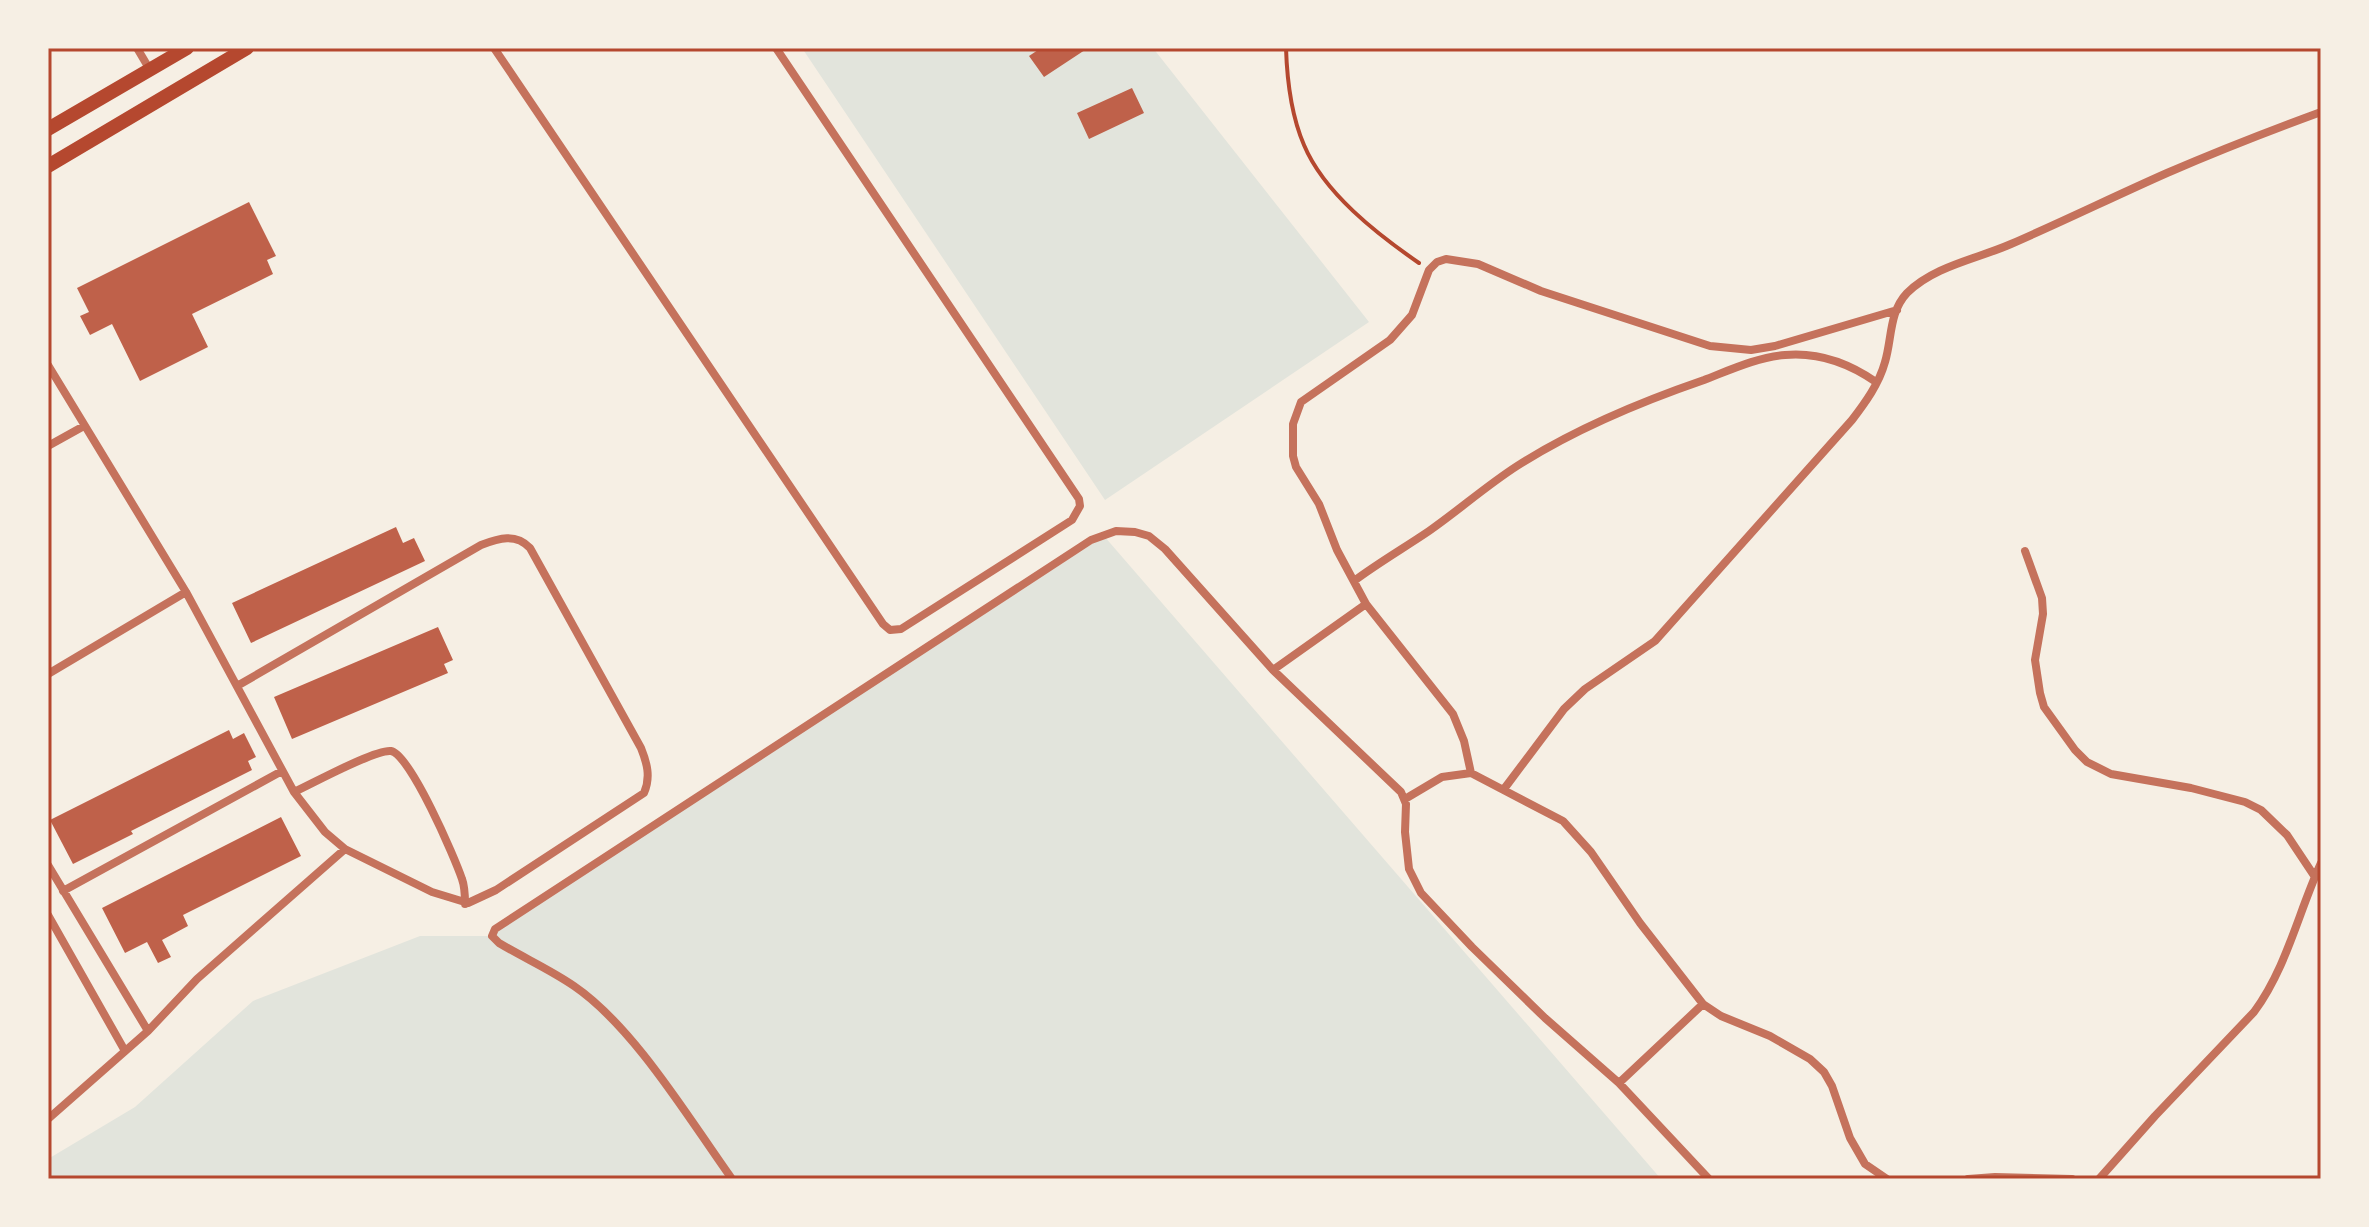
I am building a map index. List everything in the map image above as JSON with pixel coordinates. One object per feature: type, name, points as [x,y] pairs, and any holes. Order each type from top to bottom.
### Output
[{"type":"main road","points":[[48,129],[187,48]]},
{"type":"main road","points":[[48,166],[247,48]]},
{"type":"street","points":[[137,48],[150,70]]},
{"type":"street","points":[[494,48],[883,624],[890,630],[901,629],[1072,520],[1080,506],[1079,499],[776,48]]},
{"type":"street","points":[[1504,789],[1564,709],[1585,689],[1655,641],[1852,420],[1885,363],[1897,310],[1905,296],[1925,279],[2007,246],[2182,167],[2321,112]]},
{"type":"street","points":[[1471,773],[1464,741],[1453,714],[1366,604],[1337,550],[1319,504],[1296,467],[1292,440],[1295,415],[1301,402],[1376,351],[1399,330],[1416,307],[1429,270],[1446,259],[1478,264],[1521,284],[1710,346],[1737,349],[1775,346],[1897,310]]},
{"type":"street","points":[[1354,581],[1529,459],[1626,409],[1677,389],[1746,364],[1782,355],[1811,356],[1847,364],[1876,382]]},
{"type":"street","points":[[48,365],[186,592],[294,792],[325,832],[345,849],[432,892],[465,904],[508,882],[644,793],[646,788],[648,773],[641,748],[524,542],[501,538],[481,545],[237,686]]},
{"type":"street","points":[[48,446],[84,426]]},
{"type":"street","points":[[732,1179],[655,1071],[603,1010],[573,985],[499,943],[492,936],[495,929],[1091,540],[1116,531],[1149,536],[1165,549],[1273,670],[1405,799],[1406,852],[1409,869],[1421,893],[1545,1018],[1619,1083],[1709,1179]]},
{"type":"street","points":[[2025,551],[2042,598],[2043,614],[2035,660],[2040,693],[2044,707],[2075,750],[2087,762],[2111,774],[2191,788],[2245,802],[2261,810],[2287,835],[2315,877]]},
{"type":"street","points":[[48,674],[186,592]]},
{"type":"street","points":[[1273,670],[1366,604]]},
{"type":"street","points":[[294,792],[367,757],[387,751],[397,754],[415,777],[449,845],[462,880],[465,904]]},
{"type":"street","points":[[63,891],[282,771]]},
{"type":"street","points":[[1405,799],[1442,777],[1471,773],[1551,813],[1572,830],[1591,852],[1640,923],[1703,1004],[1721,1016],[1770,1036],[1810,1059],[1824,1072],[1850,1138],[1865,1164],[1887,1179]]},
{"type":"street","points":[[48,1119],[148,1031],[197,979],[345,849]]},
{"type":"street","points":[[2099,1179],[2254,1012],[2267,994],[2292,942],[2321,863]]},
{"type":"street","points":[[48,865],[148,1031]]},
{"type":"street","points":[[48,915],[125,1051]]},
{"type":"street","points":[[1619,1083],[1703,1004]]},
{"type":"street","points":[[1968,1179],[2072,1179]]},
{"type":"path","points":[[1286,48],[1288,82],[1295,116],[1304,147],[1314,163],[1349,205],[1390,242],[1429,270]]},
{"type":"shaded area","points":[[802,48],[1153,48],[1369,322],[1105,500]]},
{"type":"shaded area","points":[[1104,536],[1661,1179],[48,1179],[48,1159],[135,1107],[253,1001],[420,936],[489,936]]},
{"type":"building","points":[[1041,48],[1088,48],[1044,77],[1029,56]]},
{"type":"building","points":[[1132,88],[1144,113],[1089,139],[1077,113]]},
{"type":"building","points":[[249,202],[276,256],[267,260],[273,274],[192,314],[208,347],[140,381],[112,324],[90,335],[80,316],[89,312],[77,288]]},
{"type":"building","points":[[396,527],[403,543],[414,538],[425,561],[251,643],[232,603]]},
{"type":"building","points":[[438,627],[453,660],[444,664],[448,673],[292,739],[274,697]]},
{"type":"building","points":[[229,730],[233,739],[244,733],[256,757],[248,761],[252,770],[73,864],[50,820]]},
{"type":"building","points":[[281,817],[301,856],[183,915],[188,926],[162,940],[171,957],[158,963],[147,942],[125,953],[102,908]]}]
